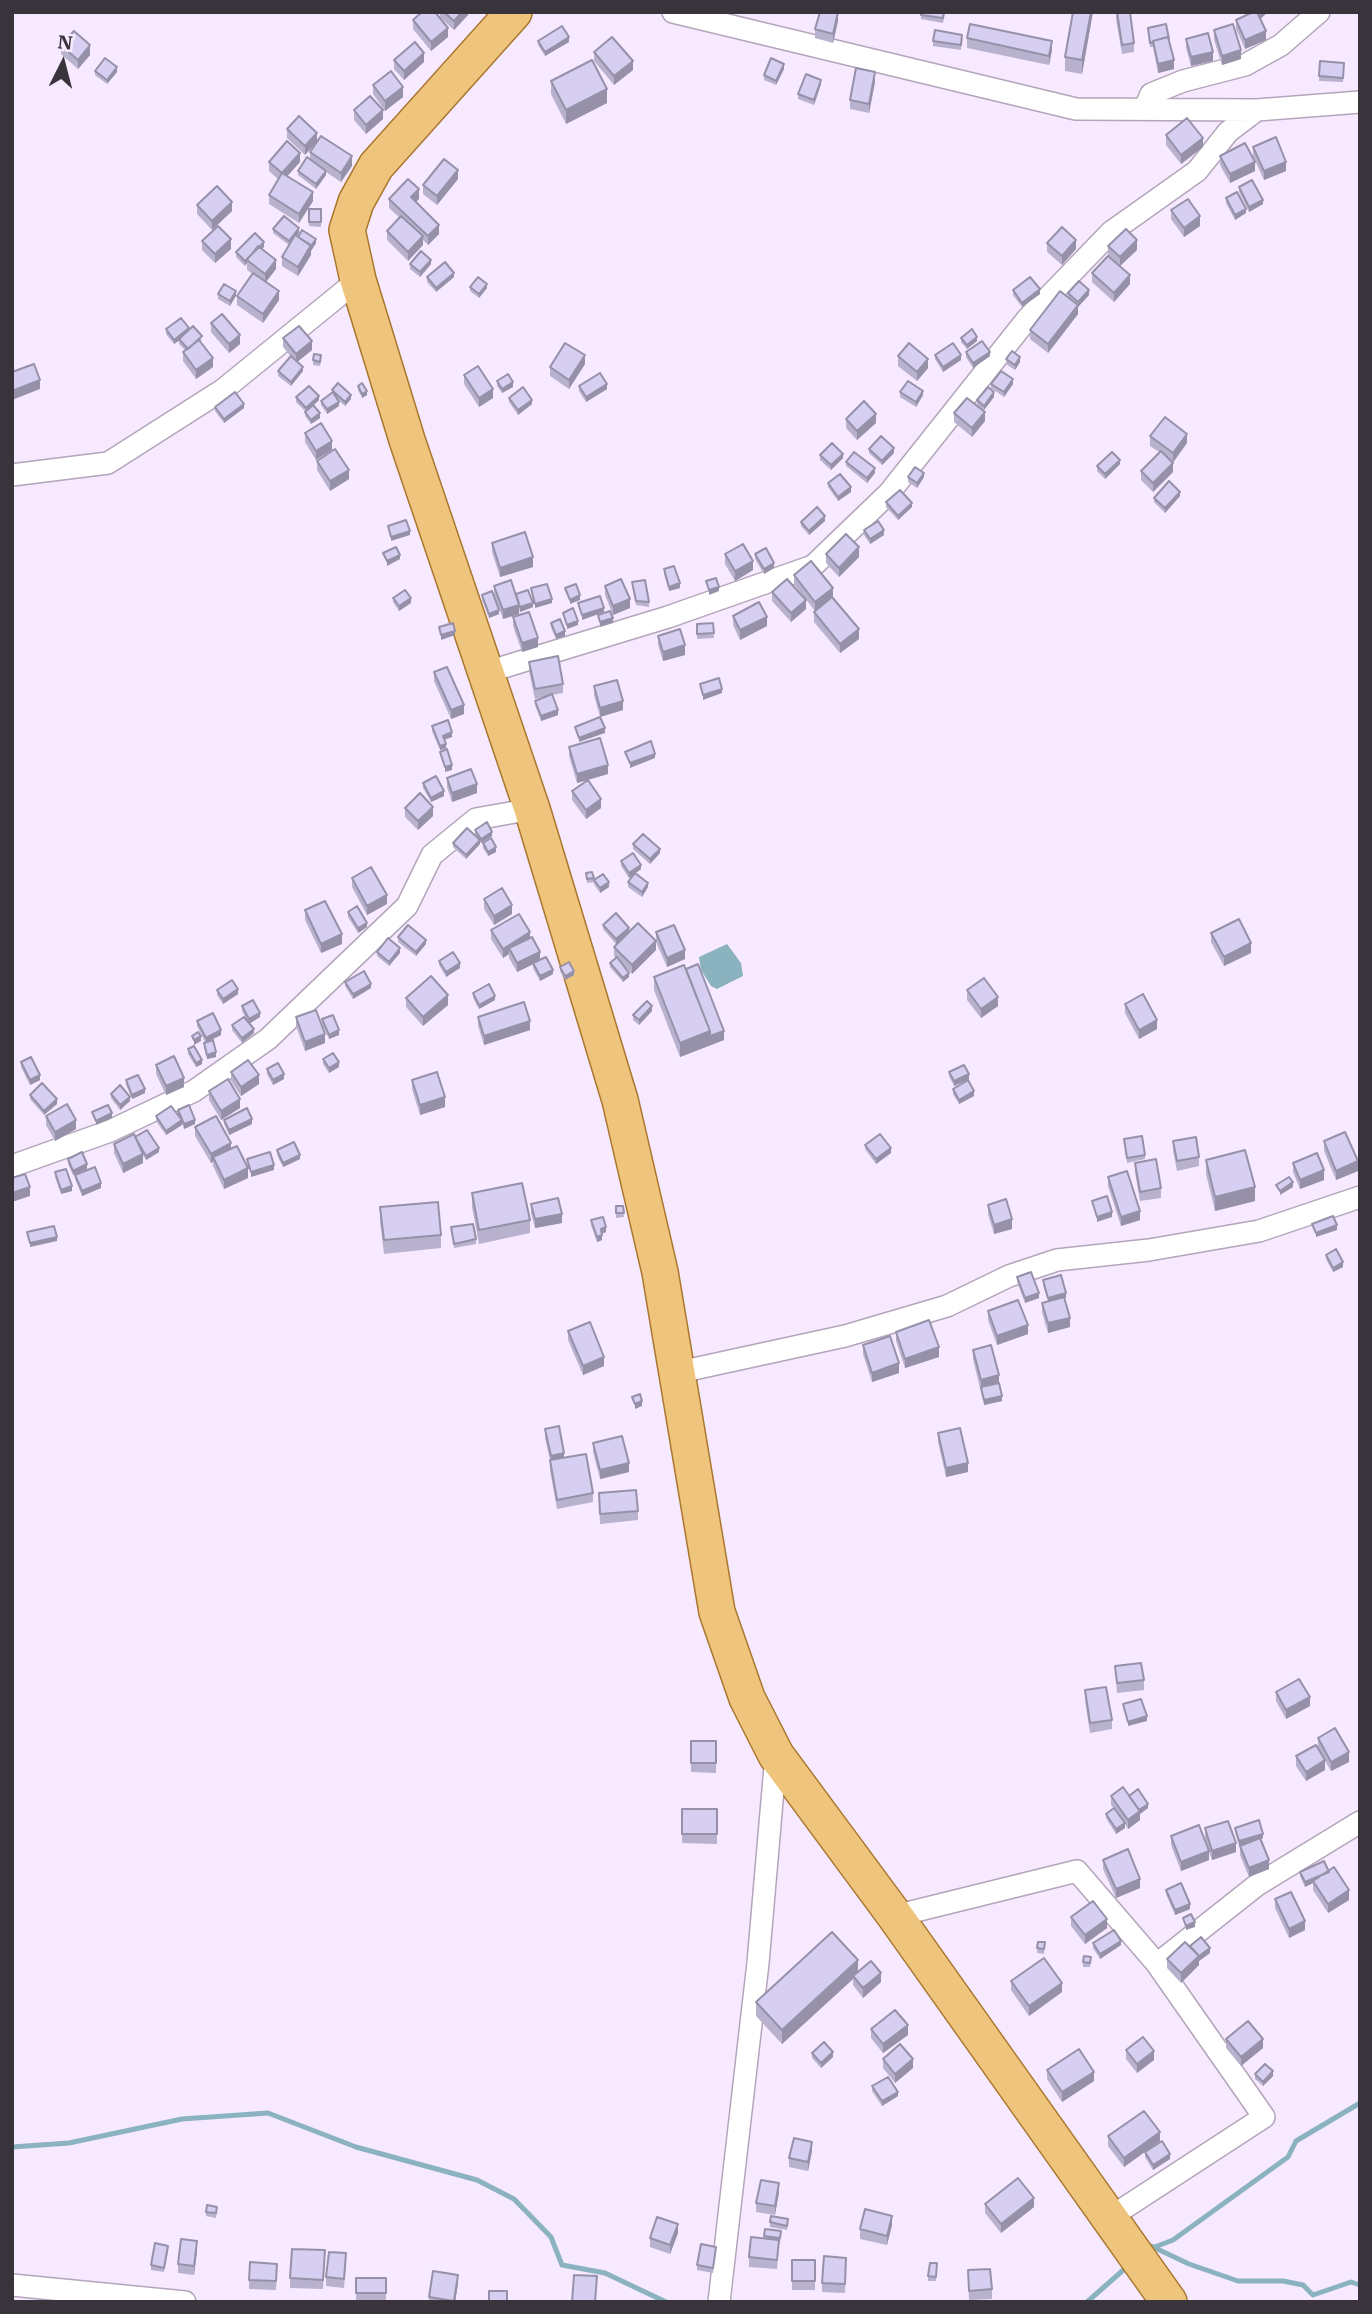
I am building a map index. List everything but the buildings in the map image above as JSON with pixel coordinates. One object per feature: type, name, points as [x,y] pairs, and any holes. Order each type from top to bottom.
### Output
[{"type":"main road","points":[[514,12],[376,166],[356,202],[347,230],[358,280],[484,673],[532,809],[620,1100],[660,1272],[717,1612],[747,1698],[776,1755],[895,1916],[1169,2302]]},
{"type":"street","points":[[674,12],[1076,110],[1257,110],[1360,102]]},
{"type":"street","points":[[1145,108],[1151,94],[1257,58],[1282,44],[1319,12]]},
{"type":"street","points":[[484,673],[668,617],[813,566],[889,493],[1028,318],[1111,232],[1196,171],[1228,132],[1257,110]]},
{"type":"street","points":[[12,475],[108,463],[224,389],[358,280]]},
{"type":"street","points":[[12,1166],[110,1131],[194,1091],[268,1039],[407,906],[432,855],[476,819],[532,809]]},
{"type":"street","points":[[675,1373],[845,1336],[934,1310],[1009,1276],[1057,1259],[1149,1250],[1259,1231],[1360,1197]]},
{"type":"street","points":[[719,2302],[758,1964],[776,1755]]},
{"type":"street","points":[[1157,1964],[1256,1885],[1360,1822]]},
{"type":"street","points":[[895,1916],[1077,1871],[1157,1964],[1264,2117],[1109,2218]]},
{"type":"street","points":[[12,2285],[185,2302]]},
{"type":"shaded area","points":[[727,944],[741,963],[743,976],[717,989],[711,986],[701,970],[699,957]]},
{"type":"waterway","points":[[1147,2250],[1173,2240],[1288,2157],[1296,2141],[1360,2103]]},
{"type":"waterway","points":[[12,2147],[69,2143],[182,2119],[268,2113],[356,2147],[477,2180],[514,2199],[551,2237],[562,2265],[605,2273],[666,2302]]},
{"type":"waterway","points":[[1151,2246],[1189,2264],[1238,2281],[1283,2281],[1303,2285],[1313,2295],[1351,2282],[1360,2285]]},
{"type":"waterway","points":[[1087,2302],[1129,2265]]}]
